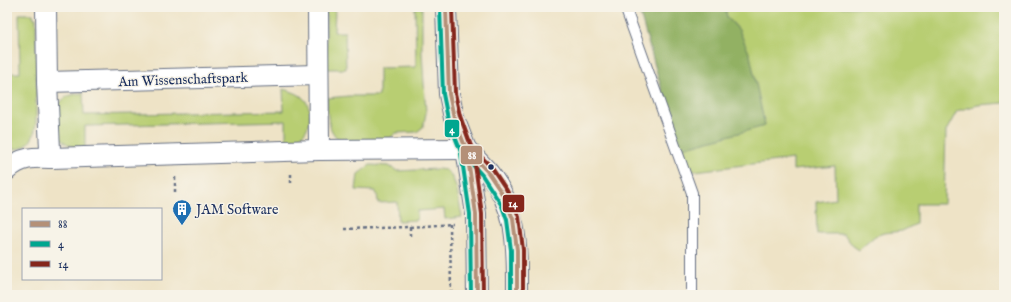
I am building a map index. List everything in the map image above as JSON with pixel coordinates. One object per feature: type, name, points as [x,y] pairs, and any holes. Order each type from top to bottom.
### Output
[{"type":"street","points":[[46,7],[47,82],[51,158]]},
{"type":"street","points":[[318,7],[319,150]]},
{"type":"street","points":[[446,7],[449,94],[454,118],[466,149],[476,214],[477,295]]},
{"type":"street","name":"Am Wissenschaftspark","points":[[47,82],[318,75]]},
{"type":"street","points":[[7,170],[11,166],[33,157],[51,158],[319,150],[466,149],[487,171],[498,187],[507,203],[513,219],[517,250],[517,295]]},
{"type":"lane","points":[[625,7],[692,194],[692,295]]},
{"type":"path","points":[[175,173],[175,194]]},
{"type":"path","points":[[344,229],[410,227],[457,223]]},
{"type":"path","points":[[450,224],[451,295]]},
{"type":"path","points":[[410,227],[410,236]]},
{"type":"green space","points":[[415,7],[422,7],[422,53],[426,113],[423,127],[416,132],[396,133],[388,140],[341,141],[336,137],[330,127],[327,98],[379,96],[379,68],[416,67]]},
{"type":"green space","points":[[638,7],[725,7],[727,17],[739,30],[750,55],[765,126],[679,149]]},
{"type":"green space","points":[[725,7],[1004,7],[1004,103],[978,105],[957,111],[946,131],[944,204],[916,204],[916,224],[902,231],[884,233],[875,236],[859,250],[853,246],[844,234],[817,234],[816,202],[836,199],[835,166],[793,170],[793,159],[687,172],[679,149],[765,125],[739,30],[727,17]]},
{"type":"green space","points":[[326,10],[335,10],[334,32],[345,32],[346,69],[326,69]]},
{"type":"green space","points":[[19,14],[33,14],[34,18],[36,18],[36,124],[33,136],[26,146],[7,149],[7,73],[20,73]]},
{"type":"green space","points":[[283,89],[301,96],[307,103],[310,113],[310,119],[306,130],[298,139],[293,141],[286,142],[286,121],[85,126],[85,148],[66,143],[60,138],[57,132],[56,108],[64,99],[74,94],[83,93],[84,115],[284,111]]},
{"type":"green space","points":[[370,165],[389,166],[397,171],[446,170],[454,181],[462,217],[445,219],[444,209],[417,211],[417,220],[398,221],[397,202],[378,203],[377,194],[375,191],[356,190],[358,174]]},
{"type":"transit line","name":"4","points":[[440,7],[443,94],[448,119],[461,152],[482,175],[502,206],[507,220],[511,250],[511,295]]},
{"type":"transit line","name":"88","points":[[446,7],[449,94],[454,118],[466,149],[487,171],[507,203],[513,219],[517,250],[517,295]]},
{"type":"transit line","name":"14","points":[[452,7],[455,93],[460,116],[471,146],[492,168],[506,189],[519,217],[523,250],[523,295]]},
{"type":"transit line","name":"14","points":[[473,151],[482,214],[483,295]]},
{"type":"transit line","name":"88","points":[[467,152],[476,214],[477,295]]},
{"type":"transit line","name":"4","points":[[461,153],[470,214],[471,295]]},
{"type":"place","name":"JAM Software","points":[[182,226]]}]
